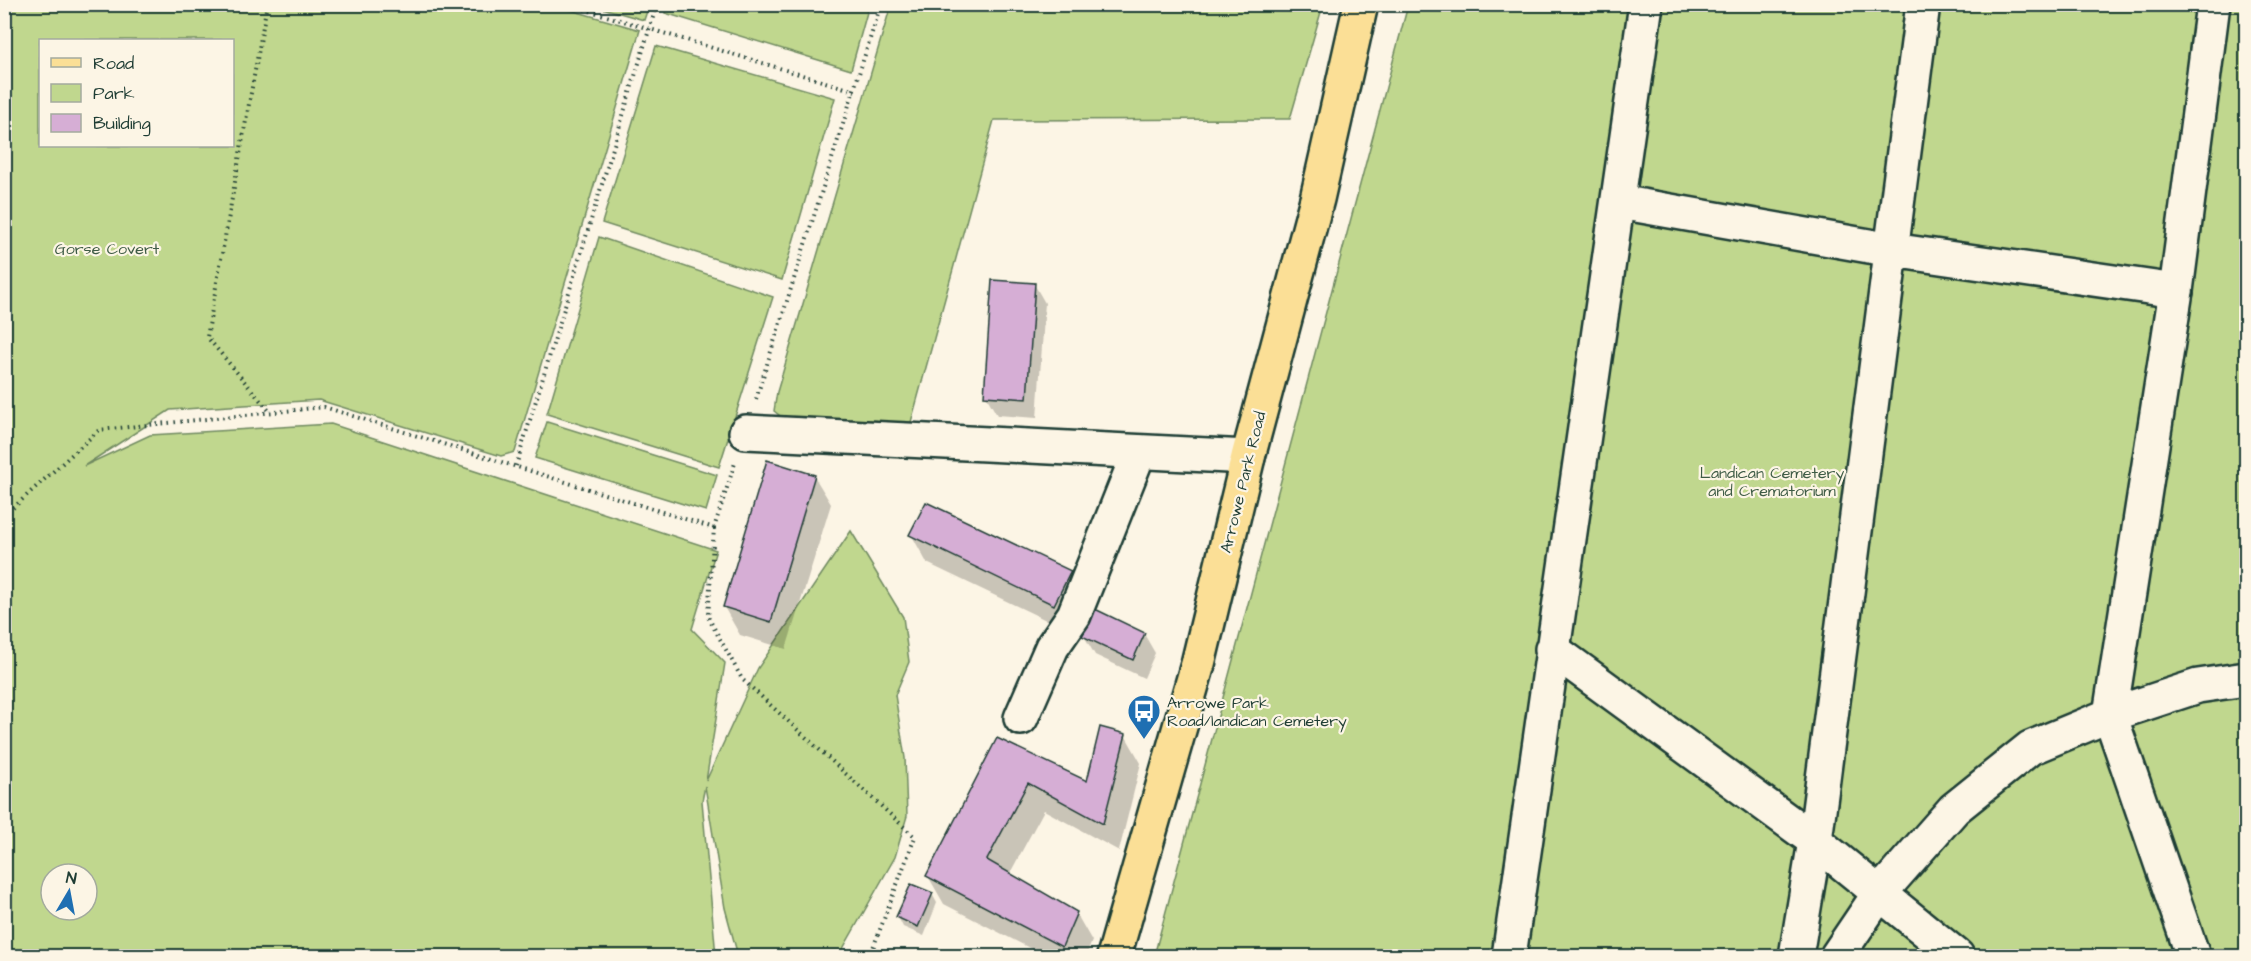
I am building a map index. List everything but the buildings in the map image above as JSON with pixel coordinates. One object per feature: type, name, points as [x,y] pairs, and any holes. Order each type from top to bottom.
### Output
[{"type":"main road","name":"Arrowe Park Road","points":[[1114,957],[1198,664],[1248,457],[1317,199],[1361,4]]},
{"type":"lane","points":[[1509,957],[1646,4]]},
{"type":"lane","points":[[1796,957],[1815,840],[1923,4]]},
{"type":"lane","points":[[2193,957],[2110,715],[2176,291],[2213,4]]},
{"type":"lane","points":[[1618,201],[1892,250],[2176,291]]},
{"type":"lane","points":[[746,432],[1248,457]]},
{"type":"lane","points":[[1021,718],[1052,646],[1074,615],[1139,452]]},
{"type":"lane","points":[[1552,649],[1815,840],[1957,957]]},
{"type":"lane","points":[[1837,957],[1880,894],[1954,809],[2030,748],[2110,715],[2198,686],[2247,680]]},
{"type":"path","points":[[267,4],[207,337],[271,413]]},
{"type":"path","points":[[567,4],[650,31],[855,90]]},
{"type":"path","points":[[516,466],[657,4]]},
{"type":"path","points":[[870,957],[915,837],[742,679],[708,616],[714,528],[855,90],[880,4]]},
{"type":"path","points":[[4,516],[99,430],[324,407],[714,528]]},
{"type":"green space","name":"Gorse Covert","points":[[550,4],[640,30],[515,452],[501,456],[319,400],[170,410],[84,466],[150,435],[331,424],[716,550],[692,629],[725,663],[706,781],[758,668],[851,531],[903,617],[909,662],[895,695],[905,758],[907,816],[895,857],[837,956],[738,956],[725,908],[705,786],[702,801],[716,956],[5,956],[5,5]]},
{"type":"green space","points":[[667,4],[869,5],[851,70],[665,13]]},
{"type":"green space","points":[[592,5],[649,5],[644,20]]},
{"type":"green space","points":[[891,5],[1323,5],[1290,119],[994,120],[908,433],[788,422],[774,411],[777,392]]},
{"type":"green space","name":"Landican Cemetery and Crematorium","points":[[1408,5],[2246,5],[2246,956],[1154,956]]},
{"type":"green space","points":[[656,46],[835,98],[782,280],[602,223]]},
{"type":"green space","points":[[599,237],[773,297],[719,467],[547,414]]},
{"type":"green space","points":[[547,422],[717,475],[706,511],[535,458]]},
{"type":"place","name":"Arrowe Park Road/landican Cemetery","points":[[1144,740]]}]
